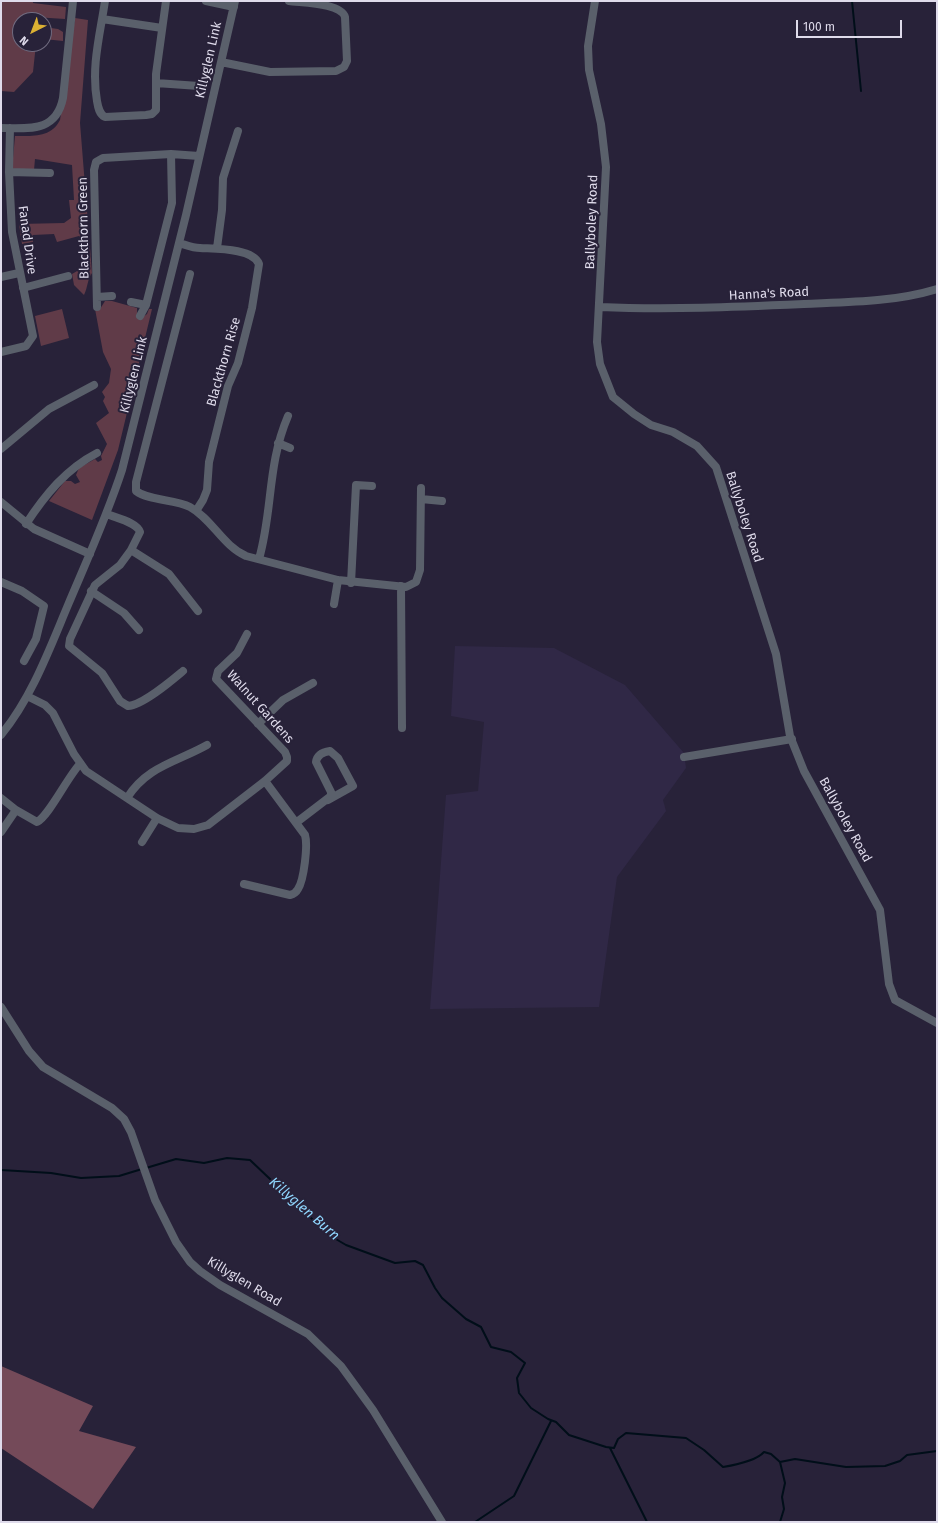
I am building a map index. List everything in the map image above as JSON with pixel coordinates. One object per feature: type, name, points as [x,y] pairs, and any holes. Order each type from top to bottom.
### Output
[{"type":"street","points":[[1,128],[32,128],[44,125],[53,118],[61,106],[73,1]]},
{"type":"street","points":[[105,1],[96,50],[94,78],[98,106],[102,115],[105,117],[145,116],[153,113],[157,106],[156,83],[166,1]]},
{"type":"street","points":[[206,1],[235,4]]},
{"type":"street","points":[[221,62],[274,72],[336,71],[344,67],[347,60],[345,18],[343,12],[334,7],[289,1]]},
{"type":"street","name":"Ballyboley Road","points":[[594,1],[588,46],[589,70],[601,124],[606,167],[598,348],[600,364],[613,397],[634,414],[651,424],[673,432],[697,446],[716,468],[776,654],[792,739],[804,771],[880,910],[889,984],[895,1000],[910,1010],[937,1023]]},
{"type":"street","name":"Killyglen Link","points":[[2,731],[27,696],[107,514],[122,470],[179,243],[235,4]]},
{"type":"street","points":[[102,19],[162,28]]},
{"type":"street","points":[[156,83],[199,86]]},
{"type":"street","name":"Fanad Drive","points":[[1,352],[25,346],[30,342],[33,333],[19,273],[12,232],[9,172],[10,128]]},
{"type":"street","points":[[217,248],[222,210],[223,178],[238,131]]},
{"type":"street","points":[[140,316],[146,304],[173,199],[171,154]]},
{"type":"street","name":"Blackthorn Green","points":[[97,307],[96,164],[103,158],[171,154],[199,156]]},
{"type":"street","points":[[9,172],[50,172]]},
{"type":"street","points":[[1,201],[10,200]]},
{"type":"street","name":"Blackthorn Rise","points":[[179,243],[199,248],[229,249],[253,257],[258,261],[259,267],[254,289],[252,308],[238,363],[228,386],[214,440],[208,466],[207,490],[202,502],[196,510]]},
{"type":"street","points":[[1,277],[19,273]]},
{"type":"street","points":[[190,274],[135,487],[140,493],[180,503],[196,510],[233,548],[256,558],[338,580],[406,586],[416,582],[420,570],[421,488]]},
{"type":"street","name":"Fanad Drive","points":[[23,288],[68,276]]},
{"type":"street","name":"Hanna's Road","points":[[600,307],[700,309],[869,301],[897,299],[937,289]]},
{"type":"street","name":"Blackthorn Green","points":[[97,297],[112,296]]},
{"type":"street","points":[[131,302],[146,304]]},
{"type":"street","points":[[1,449],[49,409],[94,385]]},
{"type":"street","points":[[256,558],[266,536],[273,467],[278,443],[288,416]]},
{"type":"street","points":[[278,443],[290,448]]},
{"type":"street","points":[[26,524],[46,494],[61,479],[97,453]]},
{"type":"street","points":[[351,582],[356,485],[372,486]]},
{"type":"street","points":[[421,499],[442,501]]},
{"type":"street","points":[[1,502],[26,524],[90,554]]},
{"type":"street","points":[[107,514],[139,529],[140,532],[131,550],[120,565],[98,581],[91,591],[70,639],[69,646],[102,673],[122,703],[128,706],[134,705],[162,688],[183,671]]},
{"type":"street","points":[[131,550],[166,571],[198,612]]},
{"type":"street","points":[[334,604],[338,580]]},
{"type":"street","points":[[1,582],[22,591],[44,606],[40,629],[32,649],[24,661]]},
{"type":"street","points":[[400,586],[402,728]]},
{"type":"street","points":[[91,591],[124,613],[139,630]]},
{"type":"street","name":"Walnut Gardens","points":[[27,696],[45,705],[53,713],[80,764],[95,778],[157,818],[181,829],[202,828],[217,819],[265,781],[284,765],[287,757],[216,679],[218,671],[238,651],[247,634]]},
{"type":"street","points":[[258,724],[283,700],[313,682]]},
{"type":"street","points":[[684,757],[792,739]]},
{"type":"street","points":[[128,798],[136,785],[150,772],[207,745]]},
{"type":"street","points":[[297,822],[328,800],[353,786],[338,758],[330,751],[324,752],[317,757],[316,762],[331,792],[328,800]]},
{"type":"street","points":[[1,798],[33,821],[41,820],[70,774],[80,764]]},
{"type":"street","points":[[244,884],[289,894],[297,891],[307,845],[305,835],[297,822],[265,781]]},
{"type":"street","points":[[1,832],[16,810]]},
{"type":"street","points":[[142,842],[157,818]]},
{"type":"street","name":"Killyglen Road","points":[[1,1007],[29,1051],[43,1067],[119,1113],[131,1132],[155,1200],[173,1236],[190,1262],[208,1277],[308,1334],[341,1366],[372,1410],[442,1522]]},
{"type":"shaded area","points":[[1,1],[33,1],[33,3],[66,7],[65,19],[52,18],[52,12],[12,12],[12,52],[35,52],[33,72],[14,92],[1,91]]},
{"type":"shaded area","points":[[75,18],[88,20],[80,123],[92,273],[84,295],[74,285],[72,274],[84,267],[79,236],[57,242],[54,234],[33,235],[33,242],[22,244],[19,224],[64,223],[71,218],[69,200],[74,200],[72,165],[35,159],[34,170],[12,169],[15,136],[34,136],[46,133],[52,130],[60,120]]},
{"type":"shaded area","points":[[52,28],[63,32],[63,41],[52,40]]},
{"type":"shaded area","points":[[105,301],[112,301],[137,308],[137,313],[143,317],[147,314],[149,309],[152,309],[118,450],[92,520],[49,501],[65,481],[71,481],[75,484],[80,482],[76,475],[79,468],[95,459],[98,462],[102,460],[101,456],[107,444],[96,423],[109,413],[103,401],[105,397],[102,392],[109,383],[111,369],[103,352],[95,309],[100,309]]},
{"type":"shaded area","points":[[62,309],[69,338],[41,346],[35,316]]},
{"type":"shaded area","points":[[455,646],[554,648],[625,685],[684,753],[686,768],[663,800],[666,811],[617,877],[599,1007],[430,1009],[446,795],[478,791],[484,722],[451,716]]},
{"type":"shaded area","points":[[1,1366],[93,1406],[79,1431],[136,1447],[93,1509],[1,1448]]},
{"type":"waterway","points":[[852,1],[861,91]]},
{"type":"waterway","name":"Killyglen Burn","points":[[146,1168],[176,1159],[204,1163],[227,1158],[250,1160],[329,1235],[346,1245],[395,1263],[415,1261],[423,1265],[442,1298],[466,1319],[481,1327],[491,1347],[511,1352],[525,1363],[517,1378],[519,1393],[531,1408],[548,1419],[556,1422],[569,1435],[606,1447],[614,1448],[618,1439],[626,1433],[686,1438],[704,1450],[723,1467],[751,1460],[764,1452],[771,1454],[780,1462],[795,1459],[846,1467],[885,1466],[900,1461],[907,1455],[937,1451]]},
{"type":"waterway","name":"Killyglen Burn","points":[[1,1170],[51,1173],[81,1178],[119,1176],[142,1169]]},
{"type":"waterway","points":[[475,1522],[514,1496],[551,1421]]},
{"type":"waterway","points":[[610,1448],[647,1522]]},
{"type":"waterway","points":[[780,1462],[785,1483],[782,1497],[784,1509],[780,1522]]}]
